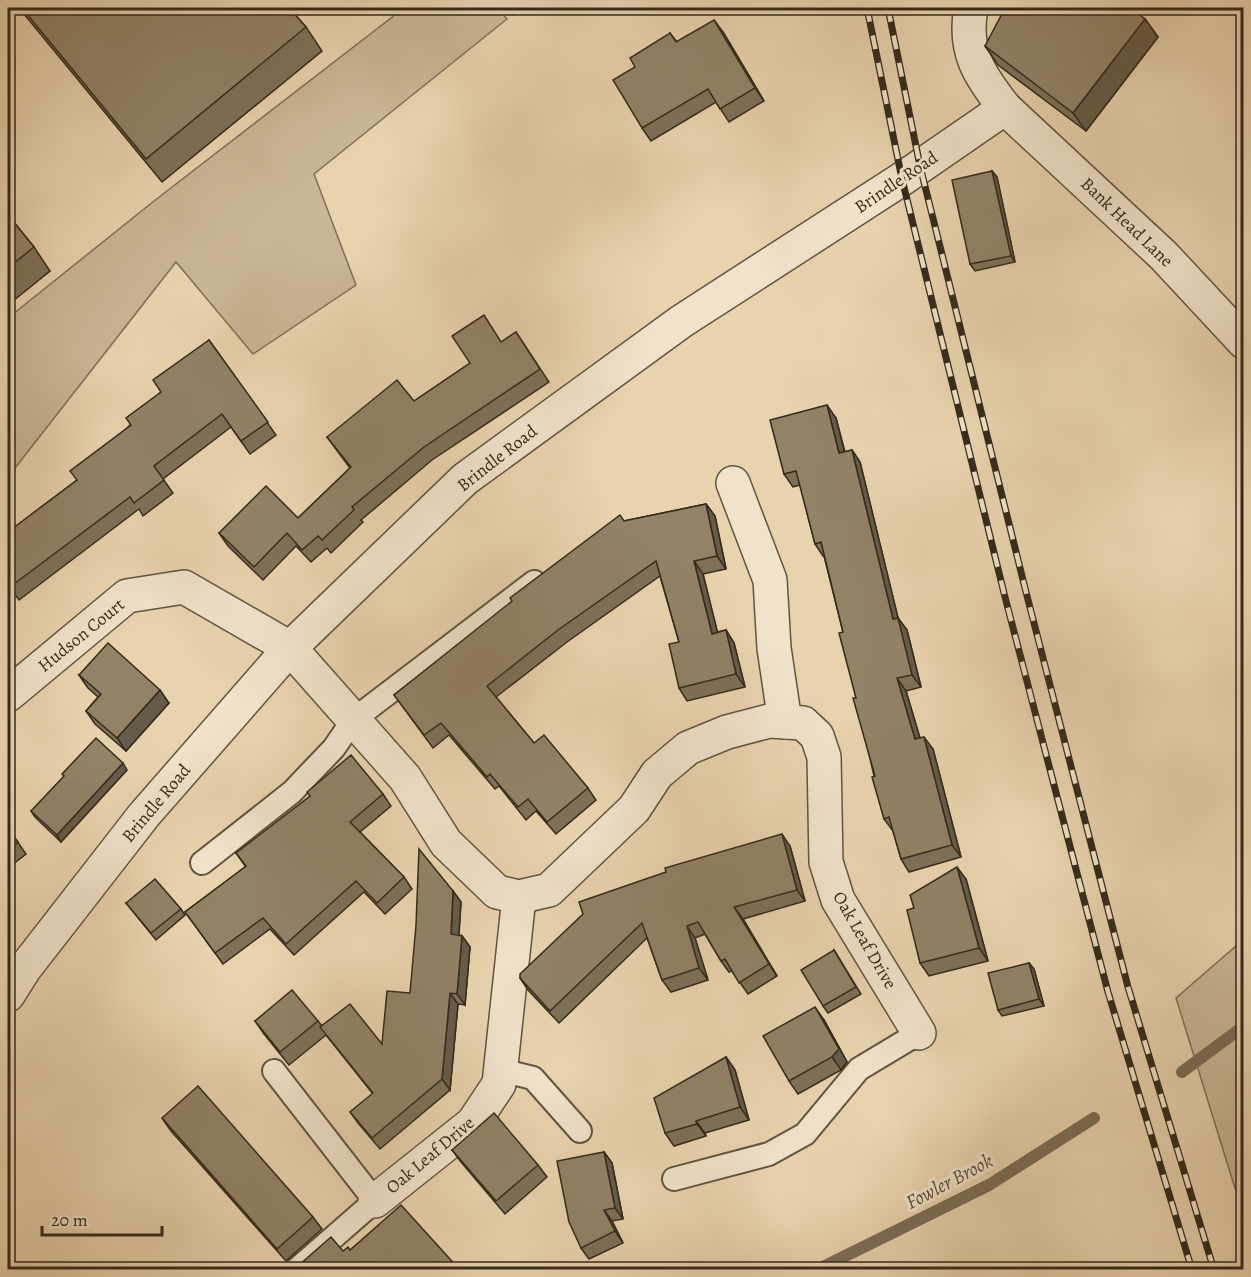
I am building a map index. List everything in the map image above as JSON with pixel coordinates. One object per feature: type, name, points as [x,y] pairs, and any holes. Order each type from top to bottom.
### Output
[{"type":"street","points":[[971,8],[968,26],[972,57],[985,83],[1005,108]]},
{"type":"street","name":"Bank Head Lane","points":[[1005,108],[1164,256],[1244,342]]},
{"type":"street","name":"Brindle Road","points":[[8,995],[25,968],[144,815],[290,648],[465,479],[682,321],[902,179],[1005,108]]},
{"type":"street","points":[[733,483],[770,580],[774,648],[785,722]]},
{"type":"street","name":"Hudson Court","points":[[8,695],[127,597],[184,587],[290,648]]},
{"type":"street","points":[[290,648],[405,778],[446,843],[497,892],[519,897]]},
{"type":"street","name":"Oak Leaf Drive","points":[[375,1201],[473,1123],[499,1084],[519,897],[549,890],[634,809],[657,774],[688,748],[727,732],[769,721],[803,723],[817,736],[824,757],[826,862],[838,900],[919,1033]]},
{"type":"lane","points":[[202,863],[292,792],[334,748],[353,720],[550,569]]},
{"type":"lane","points":[[674,1179],[769,1154],[805,1134],[859,1069],[919,1033]]},
{"type":"lane","points":[[500,1070],[533,1078],[580,1131]]},
{"type":"lane","points":[[274,1071],[375,1201],[296,1269]]},
{"type":"shaded area","points":[[404,8],[497,8],[507,19],[314,174],[356,285],[253,354],[176,262],[8,477],[8,318],[154,201]]},
{"type":"shaded area","points":[[1243,940],[1243,1214],[1176,998]]},
{"type":"building","points":[[22,8],[289,8],[306,27],[146,159]]},
{"type":"building","points":[[1005,8],[1130,8],[1145,19],[1073,113],[985,46]]},
{"type":"building","points":[[714,20],[755,88],[720,109],[708,89],[642,128],[613,80],[635,67],[630,58],[670,33],[676,42]]},
{"type":"building","points":[[992,171],[1011,256],[970,264],[952,180]]},
{"type":"building","points":[[8,215],[34,247],[8,268]]},
{"type":"building","points":[[484,315],[501,342],[516,332],[540,369],[424,447],[352,507],[354,510],[322,540],[318,536],[302,550],[287,533],[254,567],[219,533],[266,486],[298,518],[351,467],[327,437],[397,380],[414,401],[470,363],[452,336]]},
{"type":"building","points":[[209,340],[268,422],[241,441],[222,414],[154,466],[164,480],[134,503],[130,497],[10,587],[8,584],[8,532],[77,480],[70,471],[131,425],[126,418],[161,392],[153,380]]},
{"type":"building","points":[[827,405],[839,453],[852,450],[893,619],[898,618],[912,675],[897,678],[915,739],[924,737],[952,845],[901,859],[889,817],[884,819],[872,777],[875,776],[853,698],[856,698],[839,633],[843,632],[821,542],[815,544],[796,471],[784,474],[770,420]]},
{"type":"building","points":[[706,504],[717,556],[694,561],[712,634],[726,630],[736,674],[679,688],[669,644],[679,642],[656,561],[558,630],[487,686],[534,743],[544,735],[588,788],[547,822],[528,799],[518,807],[490,774],[487,777],[441,723],[424,735],[394,695],[512,601],[510,598],[620,515],[624,521]]},
{"type":"building","points":[[108,643],[160,690],[117,738],[86,711],[101,694],[79,675]]},
{"type":"building","points":[[96,738],[123,763],[57,835],[31,811]]},
{"type":"building","points":[[351,755],[383,794],[350,822],[404,877],[377,903],[356,881],[286,944],[263,918],[215,953],[185,912],[246,866],[236,853],[310,796],[307,792]]},
{"type":"building","points":[[8,828],[18,842],[8,850]]},
{"type":"building","points":[[782,834],[797,890],[734,907],[769,964],[739,983],[725,959],[721,961],[698,922],[687,926],[699,968],[662,980],[642,923],[550,1011],[520,978],[520,974],[583,914],[579,902],[666,872],[665,868]]},
{"type":"building","points":[[419,849],[453,891],[451,934],[462,936],[457,994],[450,993],[442,1079],[372,1138],[350,1112],[373,1093],[320,1027],[350,1004],[382,1044],[387,991],[410,993]]},
{"type":"building","points":[[957,867],[979,948],[920,963],[907,910],[914,908],[910,895]]},
{"type":"building","points":[[155,879],[181,909],[151,933],[126,903]]},
{"type":"building","points":[[834,950],[856,987],[823,1006],[801,970]]},
{"type":"building","points":[[1029,963],[1039,999],[998,1010],[988,973]]},
{"type":"building","points":[[292,990],[318,1021],[280,1052],[255,1021]]},
{"type":"building","points":[[815,1007],[839,1049],[832,1057],[789,1081],[763,1036]]},
{"type":"building","points":[[726,1057],[740,1107],[696,1121],[697,1124],[665,1133],[654,1098]]},
{"type":"building","points":[[198,1086],[313,1217],[277,1249],[162,1118]]},
{"type":"building","points":[[494,1113],[538,1165],[496,1201],[452,1150]]},
{"type":"building","points":[[604,1152],[615,1208],[604,1210],[615,1231],[581,1248],[569,1222],[557,1161]]},
{"type":"building","points":[[401,1205],[459,1269],[303,1269],[299,1265],[331,1237],[343,1251],[348,1247],[350,1250]]},
{"type":"waterway","name":"Fowler Brook","points":[[1182,1072],[1244,1026]]},
{"type":"waterway","name":"Fowler Brook","points":[[817,1270],[989,1185],[1094,1118]]},
{"type":"railway","points":[[867,8],[902,179],[1005,597],[1108,992],[1192,1270]]},
{"type":"railway","points":[[888,8],[920,166],[1026,592],[1128,987],[1214,1270]]}]
